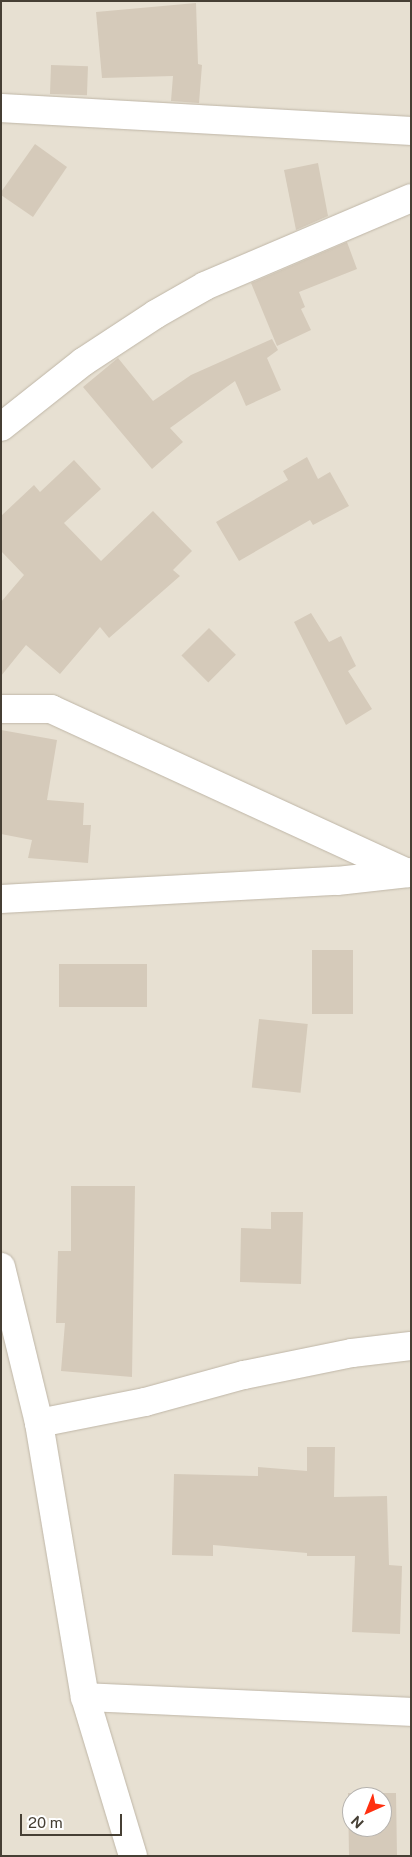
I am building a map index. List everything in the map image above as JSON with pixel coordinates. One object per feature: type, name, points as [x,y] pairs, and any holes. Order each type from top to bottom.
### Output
[{"type":"street","points":[[1,108],[411,131]]},
{"type":"street","points":[[1,427],[83,362],[156,314],[205,286],[411,198]]},
{"type":"street","points":[[1,709],[51,709],[410,873]]},
{"type":"street","points":[[1,899],[337,881],[410,873]]},
{"type":"street","points":[[1,1267],[40,1423],[85,1697],[133,1856]]},
{"type":"street","points":[[40,1423],[145,1402],[244,1375],[352,1353],[411,1346]]},
{"type":"street","points":[[85,1697],[411,1712]]},
{"type":"shaded area","points":[[1,1],[411,1],[411,1856],[1,1856]]},
{"type":"building","points":[[196,3],[198,64],[202,65],[199,103],[171,101],[173,76],[102,78],[96,12]]},
{"type":"building","points":[[51,65],[88,66],[87,95],[50,94]]},
{"type":"building","points":[[35,144],[67,167],[33,217],[1,195],[1,192]]},
{"type":"building","points":[[318,163],[328,216],[296,230],[284,170]]},
{"type":"building","points":[[347,242],[357,269],[299,292],[305,307],[301,309],[311,330],[277,346],[251,283]]},
{"type":"building","points":[[272,339],[278,350],[267,358],[281,390],[246,406],[235,381],[170,428],[183,442],[152,469],[83,387],[118,358],[153,401],[191,375]]},
{"type":"building","points":[[307,457],[318,479],[330,472],[349,506],[313,525],[310,520],[239,561],[216,522],[288,480],[283,471]]},
{"type":"building","points":[[74,460],[101,489],[64,523],[101,561],[153,511],[192,551],[173,570],[180,576],[109,638],[100,627],[60,674],[26,645],[1,676],[1,602],[24,575],[1,551],[1,516],[34,485],[40,492]]},
{"type":"building","points":[[311,613],[329,642],[341,636],[356,666],[348,671],[372,709],[346,725],[294,622]]},
{"type":"building","points":[[209,628],[236,655],[208,682],[181,656]]},
{"type":"building","points":[[1,730],[57,740],[47,800],[84,803],[83,825],[91,825],[88,863],[28,858],[32,840],[1,834]]},
{"type":"building","points":[[312,950],[353,950],[353,1014],[312,1014]]},
{"type":"building","points":[[59,964],[147,964],[147,1007],[59,1007]]},
{"type":"building","points":[[259,1019],[308,1024],[301,1093],[252,1088]]},
{"type":"building","points":[[71,1186],[135,1186],[132,1377],[61,1371],[65,1323],[56,1323],[58,1251],[71,1251]]},
{"type":"building","points":[[271,1212],[303,1212],[301,1284],[240,1282],[241,1228],[271,1229]]},
{"type":"building","points":[[307,1447],[335,1447],[334,1497],[387,1496],[389,1565],[402,1566],[400,1634],[352,1632],[355,1556],[307,1556],[307,1553],[213,1545],[213,1556],[172,1555],[174,1474],[258,1476],[258,1467],[307,1471]]},
{"type":"building","points":[[392,1793],[396,1793],[397,1856],[349,1856],[349,1837],[392,1837]]}]
